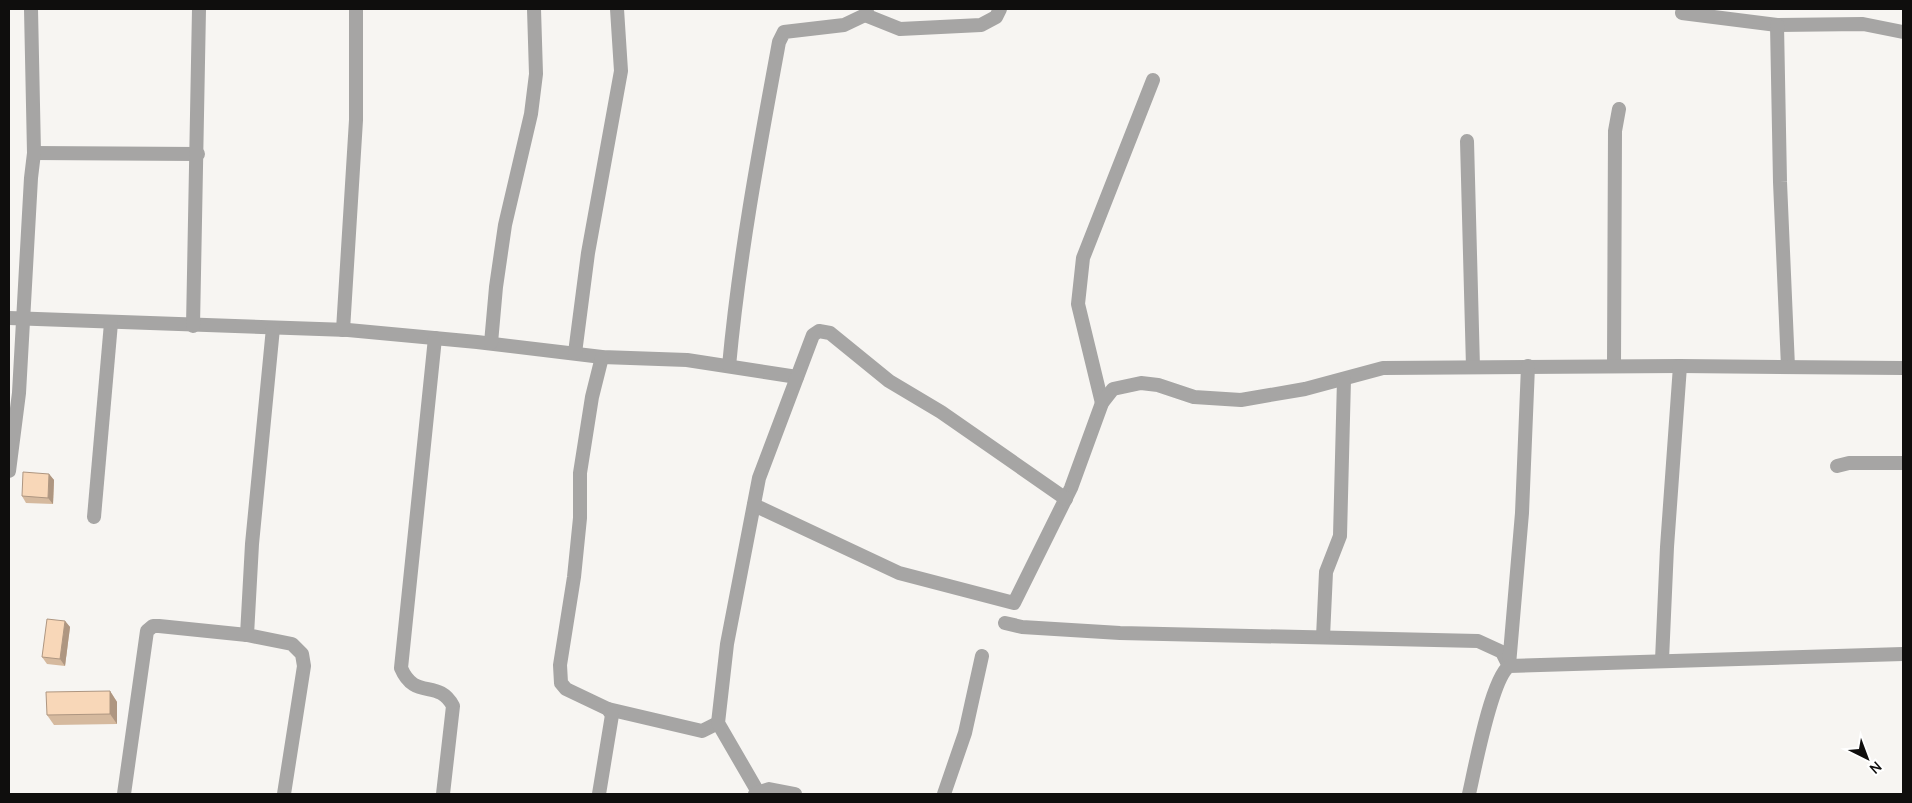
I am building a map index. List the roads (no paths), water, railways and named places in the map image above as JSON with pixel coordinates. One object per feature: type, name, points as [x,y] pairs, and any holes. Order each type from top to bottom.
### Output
[{"type":"street","points":[[9,471],[19,393],[30,178],[34,153],[31,9]]},
{"type":"street","points":[[193,326],[198,154],[199,9]]},
{"type":"street","points":[[343,330],[356,120],[356,9]]},
{"type":"street","points":[[491,343],[505,225],[531,114],[536,74],[534,9]]},
{"type":"street","points":[[575,353],[588,253],[620,71],[617,9]]},
{"type":"street","points":[[729,366],[735,302],[751,193],[779,42],[784,32],[844,25],[866,12],[900,29],[981,25],[996,17],[1000,9]]},
{"type":"street","points":[[1682,13],[1777,25],[1863,24],[1903,32]]},
{"type":"street","points":[[1777,25],[1780,182],[1788,367]]},
{"type":"street","points":[[1102,403],[1078,304],[1083,258],[1153,80]]},
{"type":"street","points":[[1614,366],[1615,131],[1619,109]]},
{"type":"street","points":[[1467,141],[1473,367]]},
{"type":"street","points":[[34,153],[198,154]]},
{"type":"street","points":[[9,318],[343,330],[491,343],[602,357],[687,360],[797,377]]},
{"type":"street","points":[[94,517],[111,322]]},
{"type":"street","points":[[247,635],[252,544],[273,328]]},
{"type":"street","points":[[796,794],[769,789],[757,793],[718,723],[727,644],[759,478],[812,335],[819,331],[825,331],[848,346],[889,381],[941,412],[1066,499]]},
{"type":"street","points":[[436,338],[401,668],[411,683],[420,689],[440,691],[448,697],[454,706],[443,794]]},
{"type":"street","points":[[602,357],[584,442],[575,567],[560,665],[561,683],[566,689],[608,709],[702,731],[718,723]]},
{"type":"street","points":[[1509,666],[1522,513],[1528,366]]},
{"type":"street","points":[[1662,660],[1667,547],[1680,366]]},
{"type":"street","points":[[754,505],[899,573],[1014,603],[1066,499],[1102,403],[1113,389],[1141,383],[1158,385],[1194,396],[1241,400],[1305,389],[1383,368],[1680,366],[1903,368]]},
{"type":"street","points":[[1323,637],[1326,572],[1340,536],[1344,380]]},
{"type":"street","points":[[1837,466],[1849,463],[1903,463]]},
{"type":"street","points":[[1004,622],[1022,626],[1120,633],[1478,640],[1502,652],[1509,666]]},
{"type":"street","points":[[124,794],[147,631],[153,626],[247,635],[292,644],[302,654],[304,666],[284,794]]},
{"type":"street","points":[[1469,794],[1494,695],[1503,670],[1509,666],[1903,654]]},
{"type":"street","points":[[944,794],[965,733],[982,656]]},
{"type":"street","points":[[599,794],[612,721],[612,715],[608,709]]}]
